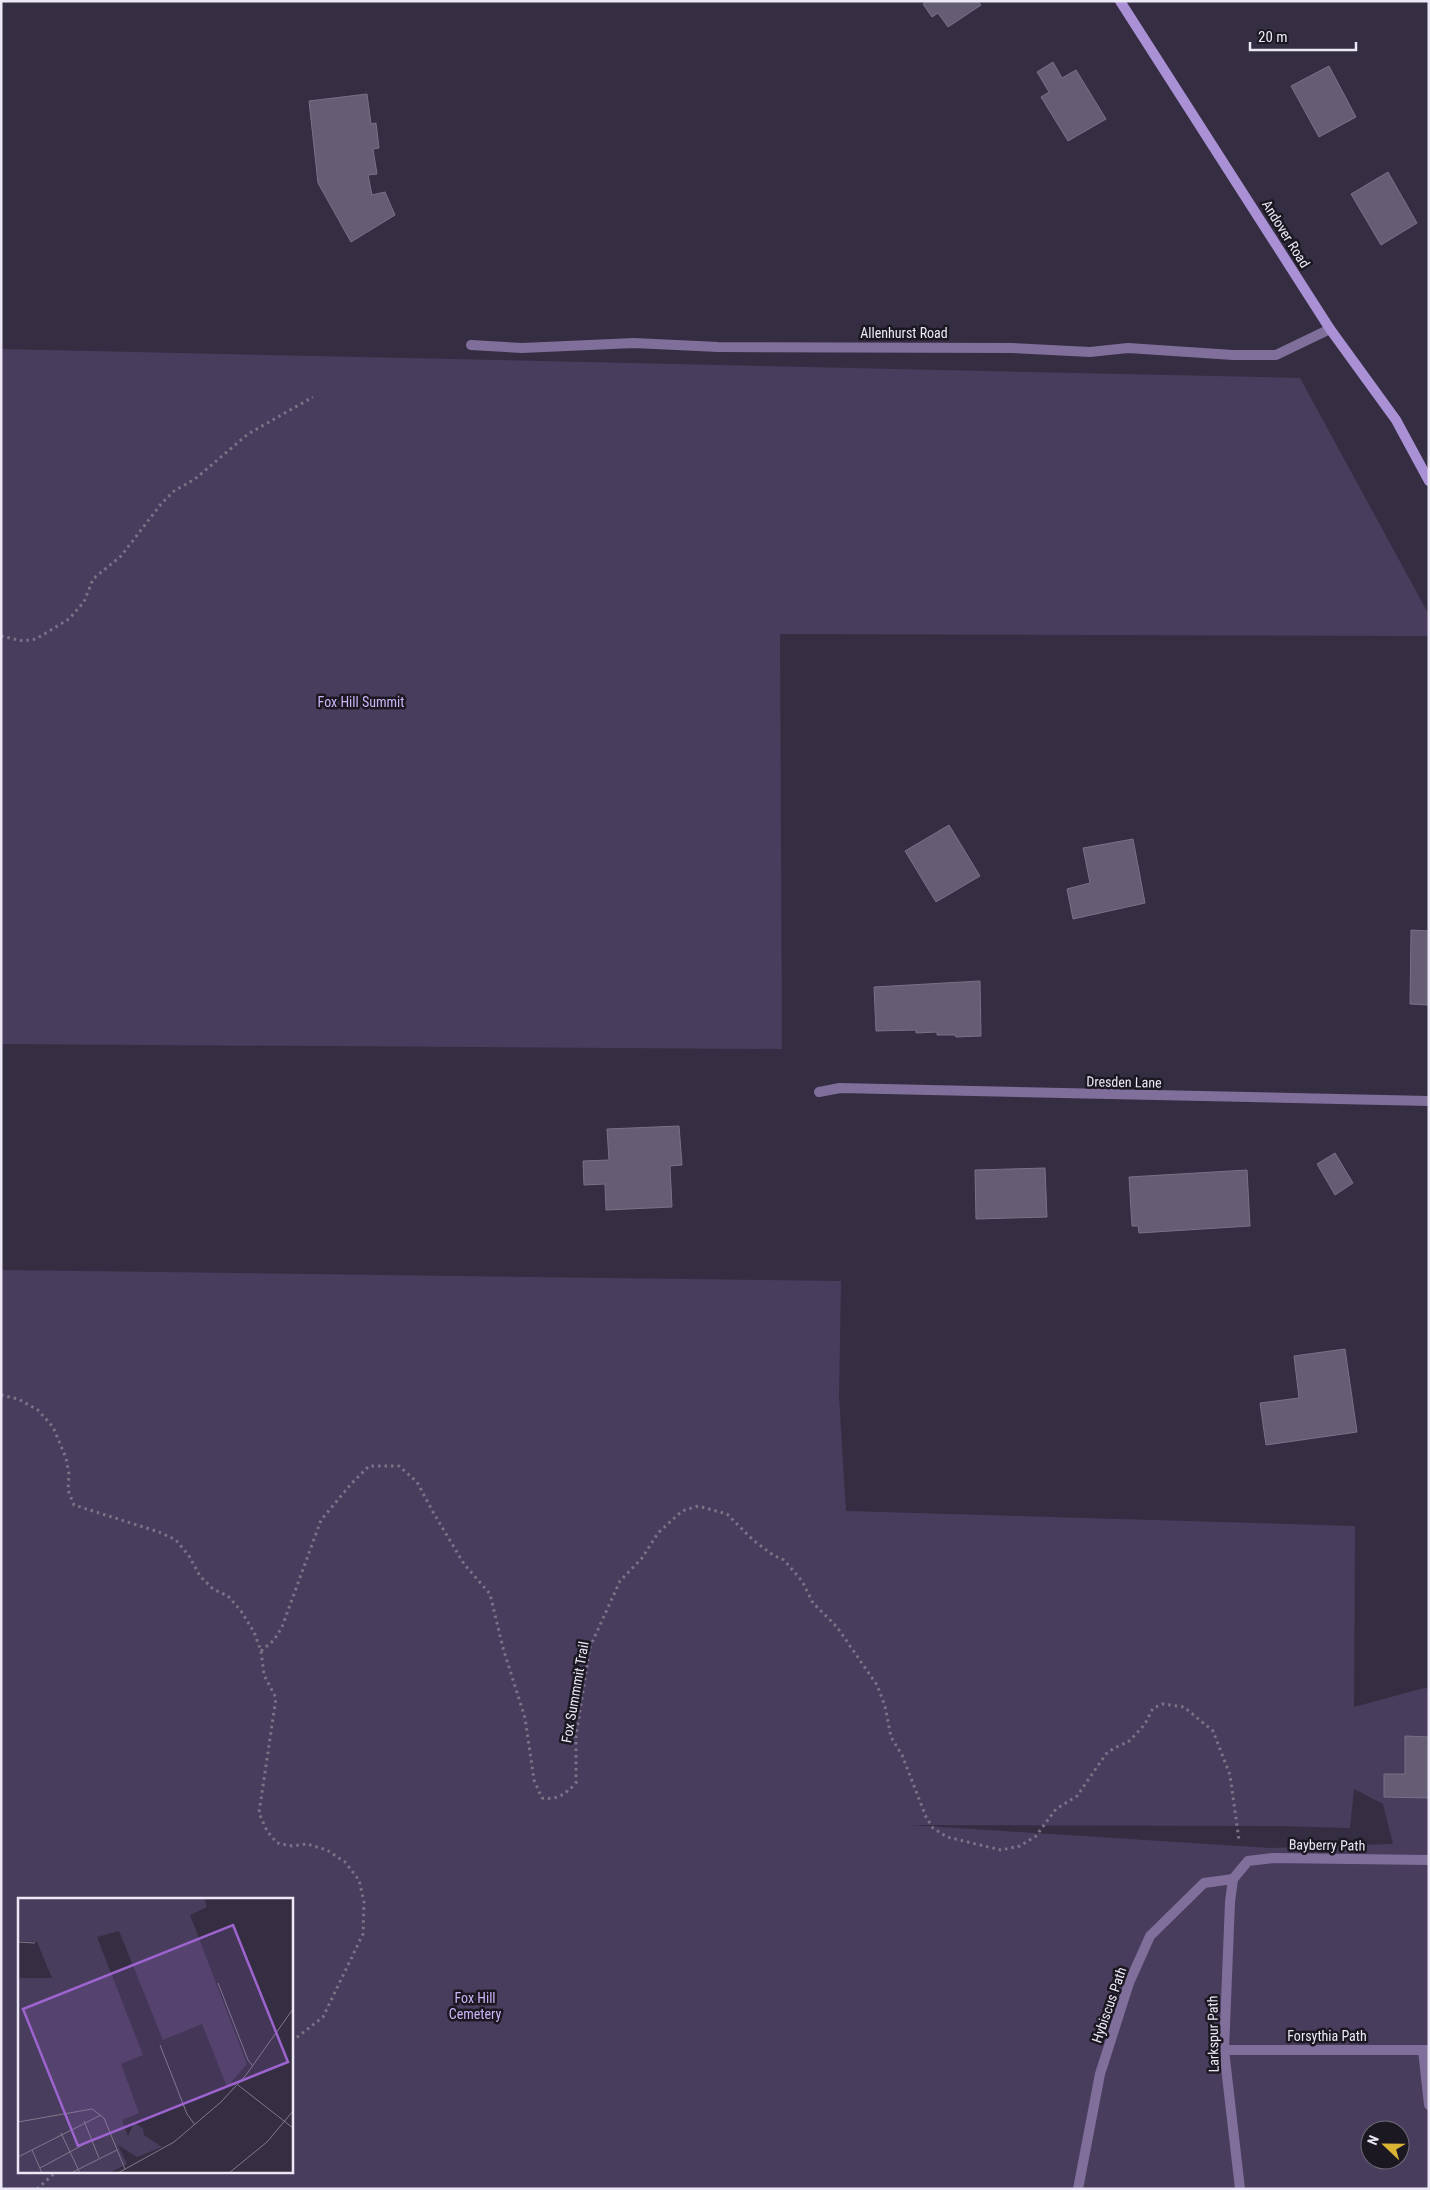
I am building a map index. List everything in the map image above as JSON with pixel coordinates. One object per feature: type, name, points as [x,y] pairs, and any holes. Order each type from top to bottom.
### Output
[{"type":"main road","name":"Andover Road","points":[[1120,1],[1330,329],[1396,420],[1429,481]]},
{"type":"street","name":"Allenhurst Road","points":[[471,345],[522,348],[634,343],[718,347],[1012,348],[1090,352],[1128,348],[1233,355],[1276,355],[1330,329]]},
{"type":"street","name":"Dresden Lane","points":[[819,1092],[840,1088],[1429,1101]]},
{"type":"street","name":"Bayberry Path","points":[[1248,1861],[1272,1858],[1429,1860]]},
{"type":"street","points":[[1233,1879],[1248,1861]]},
{"type":"street","name":"Larkspur Path","points":[[1233,1879],[1230,1902],[1224,2050],[1240,2189]]},
{"type":"street","name":"Hybiscus Path","points":[[1078,2189],[1100,2074],[1129,1984],[1150,1936],[1204,1883],[1233,1879]]},
{"type":"street","name":"Forsythia Path","points":[[1224,2050],[1426,2050]]},
{"type":"street","points":[[1426,2050],[1429,2105]]},
{"type":"path","points":[[1,636],[23,641],[36,639],[69,619],[84,602],[93,579],[121,556],[161,504],[174,492],[195,479],[248,434],[312,397]]},
{"type":"path","points":[[1,1395],[18,1400],[38,1410],[52,1427],[66,1458],[69,1474],[68,1490],[74,1505],[158,1532],[176,1540],[189,1556],[200,1576],[213,1589],[228,1596],[241,1610],[254,1632],[261,1651],[264,1674],[276,1698],[259,1813],[267,1831],[276,1843],[292,1846],[307,1844],[327,1850],[346,1862],[359,1880],[364,1902],[363,1934],[334,1996],[323,2017],[292,2041]]},
{"type":"path","name":"Fox Summmit Trail","points":[[261,1651],[274,1640],[282,1627],[320,1520],[369,1466],[399,1466],[417,1482],[432,1512],[464,1564],[490,1594],[503,1648],[525,1718],[534,1780],[542,1798],[554,1800],[567,1792],[576,1783],[576,1736],[590,1647],[620,1581],[642,1558],[658,1533],[682,1512],[698,1506],[727,1514],[753,1540],[772,1555],[784,1560],[802,1582],[813,1603],[838,1627],[877,1685],[886,1706],[891,1737],[902,1755],[916,1795],[933,1828],[947,1837],[986,1847],[1001,1850],[1020,1846],[1036,1836],[1056,1809],[1077,1796],[1106,1754],[1128,1742],[1145,1724],[1154,1708],[1163,1704],[1184,1707],[1213,1731],[1230,1776],[1240,1840],[1248,1861]]},
{"type":"path","points":[[37,2189],[56,2172]]},
{"type":"green space","name":"Fox Hill Summit","points":[[1,349],[1300,378],[1429,615],[1429,636],[780,634],[782,1049],[1,1044]]},
{"type":"green space","name":"Fox Hill Cemetery","points":[[1,1270],[841,1281],[839,1397],[846,1511],[1355,1526],[1354,1707],[1424,1688],[1429,1689],[1429,2189],[1,2189]],"holes":[[[1354,1789],[1383,1804],[1393,1844],[1270,1848],[910,1825],[1280,1826],[1350,1828]]]},
{"type":"building","points":[[927,1],[978,1],[981,5],[948,27],[938,13],[932,17],[923,4]]},
{"type":"building","points":[[1053,62],[1062,78],[1076,70],[1106,119],[1068,141],[1041,97],[1049,92],[1037,72]]},
{"type":"building","points":[[1329,66],[1356,117],[1319,137],[1291,86]]},
{"type":"building","points":[[367,94],[371,124],[376,123],[379,148],[373,149],[377,174],[368,175],[372,195],[385,192],[395,215],[351,242],[318,183],[309,101]]},
{"type":"building","points":[[1388,172],[1417,223],[1381,245],[1351,194]]},
{"type":"building","points":[[949,825],[980,876],[936,902],[905,851]]},
{"type":"building","points":[[1133,839],[1145,903],[1073,919],[1067,889],[1090,883],[1083,848]]},
{"type":"building","points":[[1411,930],[1429,931],[1429,1005],[1410,1004]]},
{"type":"building","points":[[980,981],[981,1036],[956,1037],[955,1035],[937,1035],[937,1032],[916,1033],[916,1030],[876,1031],[874,987]]},
{"type":"building","points":[[679,1126],[682,1165],[670,1166],[672,1207],[606,1210],[605,1184],[584,1185],[583,1161],[609,1160],[607,1129]]},
{"type":"building","points":[[1335,1153],[1353,1183],[1335,1195],[1317,1164]]},
{"type":"building","points":[[1045,1168],[1047,1217],[976,1219],[975,1170]]},
{"type":"building","points":[[1247,1170],[1250,1226],[1139,1233],[1138,1226],[1132,1226],[1129,1177]]},
{"type":"building","points":[[1345,1349],[1357,1432],[1266,1445],[1260,1403],[1299,1398],[1294,1356]]},
{"type":"building","points":[[1405,1736],[1429,1737],[1429,1798],[1384,1797],[1384,1774],[1405,1774]]}]
